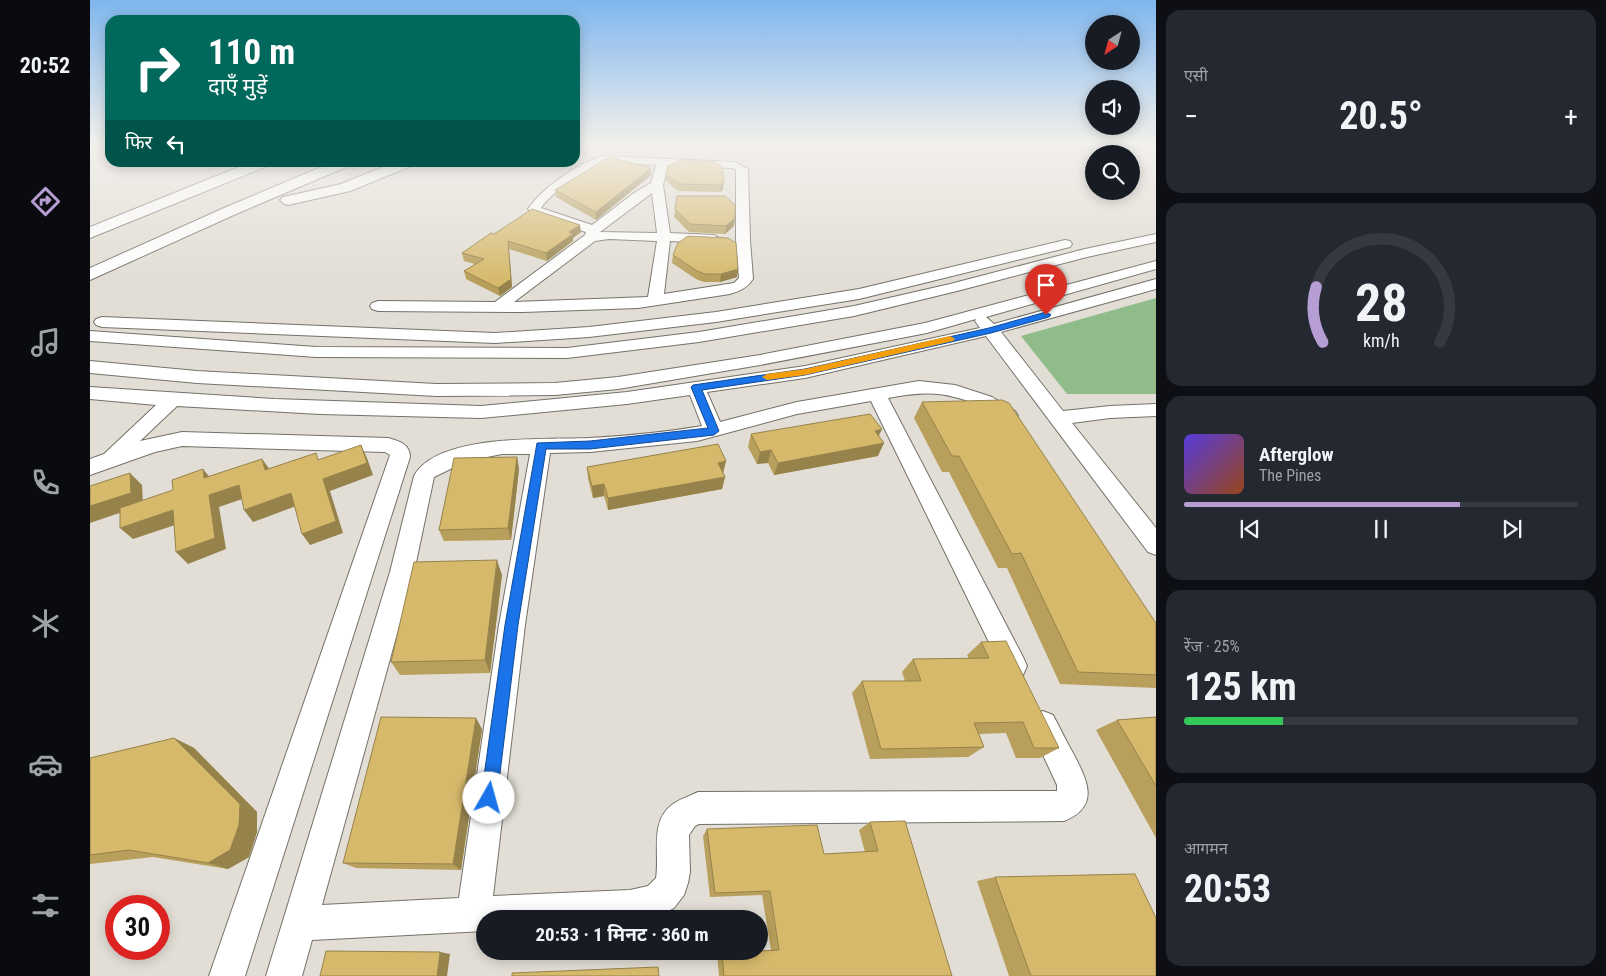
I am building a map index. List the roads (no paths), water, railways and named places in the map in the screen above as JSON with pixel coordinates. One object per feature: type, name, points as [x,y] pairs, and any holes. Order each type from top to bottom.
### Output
[{"type":"main road","points":[[172,199],[182,190]]},
{"type":"main road","points":[[90,233],[196,190]]},
{"type":"main road","points":[[90,275],[281,190]]},
{"type":"main road","points":[[230,211],[337,190]]},
{"type":"street","points":[[555,190],[544,197],[534,209],[592,233],[733,240]]},
{"type":"street","points":[[655,301],[664,238],[662,190]]},
{"type":"street","points":[[378,306],[523,307],[638,303],[739,286],[746,279],[733,240],[739,190]]},
{"type":"street","points":[[498,307],[638,196],[662,193]]},
{"type":"street","points":[[90,321],[495,338],[522,337],[678,322],[780,308],[859,294],[1022,253],[1156,226]]},
{"type":"street","points":[[90,336],[284,349],[436,354],[567,353],[708,336],[854,311],[952,288],[1085,253],[1156,238]]},
{"type":"street","points":[[90,367],[197,377],[436,390],[555,389],[618,383],[843,345],[926,328],[977,312],[1156,264]]},
{"type":"street","points":[[90,393],[170,401],[481,412],[627,398],[805,372],[991,330],[1156,284]]},
{"type":"street","points":[[522,337],[523,307]]},
{"type":"street","points":[[977,312],[1156,546]]},
{"type":"street","points":[[284,349],[299,330]]},
{"type":"street","points":[[696,387],[714,431]]},
{"type":"street","points":[[284,976],[402,572],[424,476],[428,470],[464,454],[502,447],[590,445],[714,431],[790,410],[919,387],[956,391],[985,401],[1006,413],[1016,430]]},
{"type":"street","points":[[299,923],[630,907],[651,903],[666,893],[672,880],[673,832],[677,820],[687,811],[698,808],[1064,806],[1073,796],[1072,783],[877,394]]},
{"type":"street","points":[[99,464],[170,401]]},
{"type":"street","points":[[1058,418],[1110,412],[1156,410]]},
{"type":"street","points":[[99,464],[152,445],[182,438],[388,445],[400,450],[400,457],[227,976]]},
{"type":"street","points":[[474,914],[512,625],[541,445]]}]
